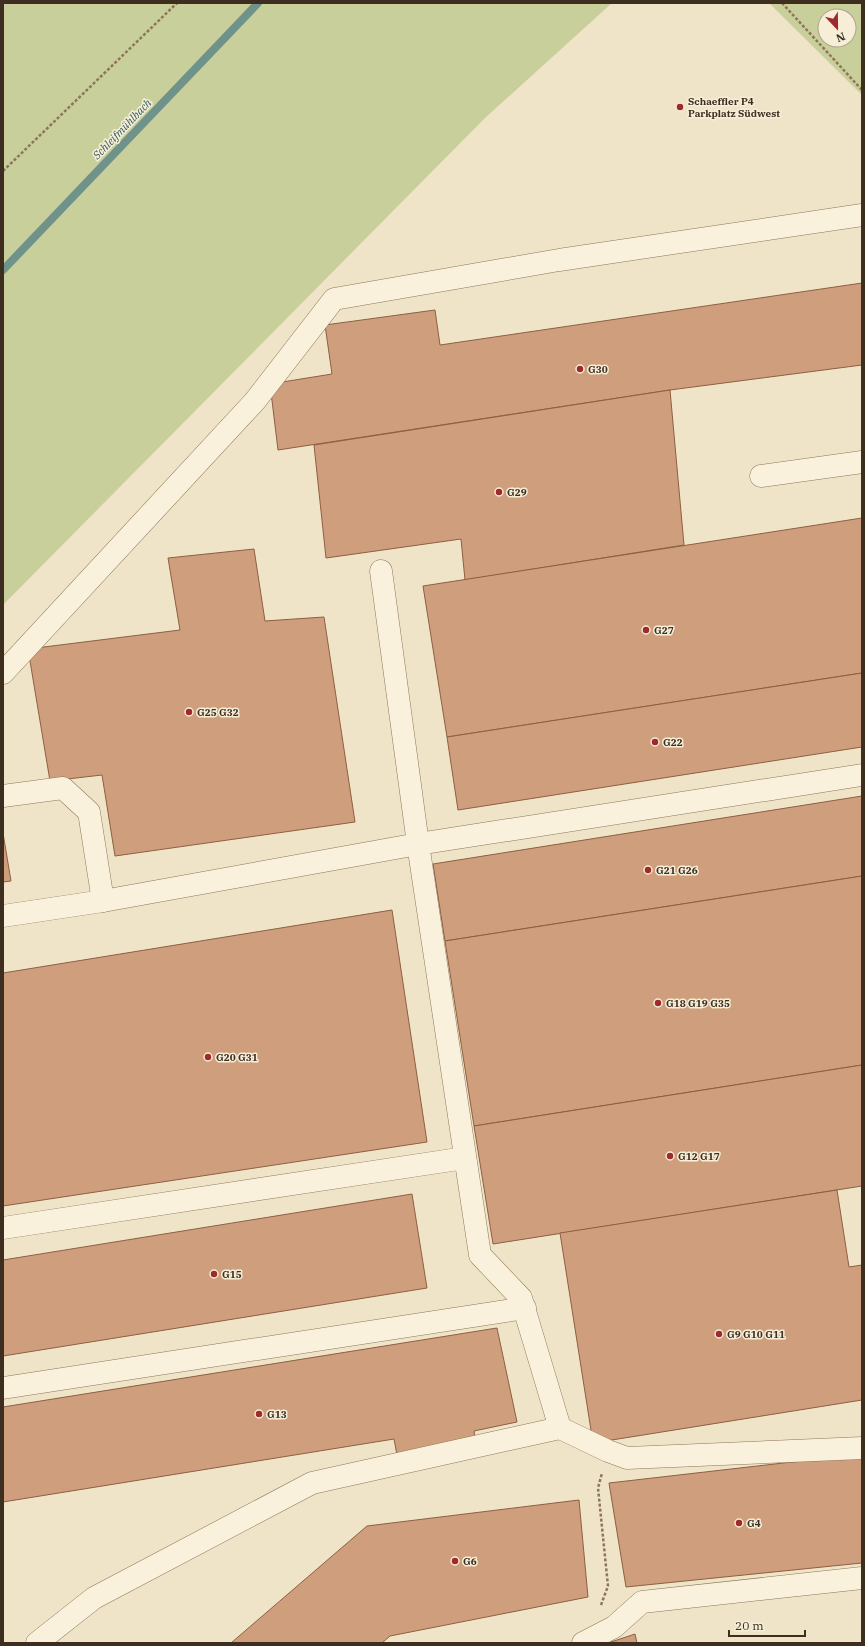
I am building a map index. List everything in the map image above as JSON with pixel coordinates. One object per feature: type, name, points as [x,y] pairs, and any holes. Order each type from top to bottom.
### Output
[{"type":"lane","points":[[3,673],[255,402],[334,299],[559,260],[862,215]]},
{"type":"lane","points":[[761,476],[862,462]]},
{"type":"lane","points":[[381,571],[418,844],[480,1255],[521,1298],[560,1428]]},
{"type":"lane","points":[[3,916],[103,901],[418,844],[862,775]]},
{"type":"lane","points":[[3,796],[63,788],[89,812],[103,901]]},
{"type":"lane","points":[[3,1228],[465,1158]]},
{"type":"lane","points":[[3,1388],[524,1308]]},
{"type":"lane","points":[[37,1643],[94,1598],[312,1483],[560,1428],[608,1451],[627,1458],[862,1448]]},
{"type":"lane","points":[[583,1643],[614,1627],[642,1602],[862,1578]]},
{"type":"path","points":[[3,170],[177,3]]},
{"type":"path","points":[[782,3],[862,90]]},
{"type":"path","points":[[598,1488],[608,1586]]},
{"type":"green space","points":[[3,3],[612,3],[485,118],[3,605]]},
{"type":"green space","points":[[769,3],[862,3],[862,95]]},
{"type":"building","name":"G30","points":[[862,283],[862,365],[670,390],[278,450],[270,384],[332,374],[325,325],[435,310],[440,345]]},
{"type":"building","name":"G29","points":[[670,390],[684,545],[465,580],[461,539],[326,558],[314,445]]},
{"type":"building","name":"G27","points":[[862,518],[862,673],[447,737],[423,586]]},
{"type":"building","name":"G25 G32","points":[[254,549],[265,621],[324,617],[355,822],[115,856],[102,775],[50,781],[28,649],[180,630],[168,558]]},
{"type":"building","name":"G22","points":[[862,673],[862,747],[458,810],[447,737]]},
{"type":"building","name":"G21 G26","points":[[862,796],[862,876],[445,941],[433,864]]},
{"type":"building","points":[[3,833],[11,881],[3,882]]},
{"type":"building","name":"G18 G19 G35","points":[[862,876],[862,1065],[474,1126],[445,941]]},
{"type":"building","name":"G20 G31","points":[[392,910],[427,1142],[3,1206],[3,973]]},
{"type":"building","name":"G12 G17","points":[[862,1065],[862,1186],[493,1244],[474,1126]]},
{"type":"building","name":"G9 G10 G11","points":[[837,1190],[849,1267],[862,1265],[862,1400],[593,1443],[560,1233]]},
{"type":"building","name":"G15","points":[[412,1194],[427,1288],[3,1356],[3,1260]]},
{"type":"building","name":"G13","points":[[497,1328],[517,1422],[474,1431],[478,1453],[399,1466],[394,1439],[3,1502],[3,1407]]},
{"type":"building","name":"G4","points":[[862,1454],[862,1563],[626,1587],[609,1483]]},
{"type":"building","name":"G6","points":[[579,1500],[588,1597],[390,1636],[382,1643],[231,1643],[367,1526]]},
{"type":"building","points":[[635,1634],[637,1643],[608,1643]]},
{"type":"waterway","name":"Schleifmühlbach","points":[[3,270],[258,3]]},
{"type":"place","name":"Schaeffler P4 Parkplatz Südwest","points":[[680,107]]},
{"type":"place","name":"G30","points":[[580,369]]},
{"type":"place","name":"G29","points":[[499,492]]},
{"type":"place","name":"G27","points":[[646,630]]},
{"type":"place","name":"G25 G32","points":[[189,712]]},
{"type":"place","name":"G22","points":[[655,742]]},
{"type":"place","name":"G21 G26","points":[[648,870]]},
{"type":"place","name":"G18 G19 G35","points":[[658,1003]]},
{"type":"place","name":"G20 G31","points":[[208,1057]]},
{"type":"place","name":"G12 G17","points":[[670,1156]]},
{"type":"place","name":"G15","points":[[214,1274]]},
{"type":"place","name":"G9 G10 G11","points":[[719,1334]]},
{"type":"place","name":"G13","points":[[259,1414]]},
{"type":"place","name":"G4","points":[[739,1523]]},
{"type":"place","name":"G6","points":[[455,1561]]}]
